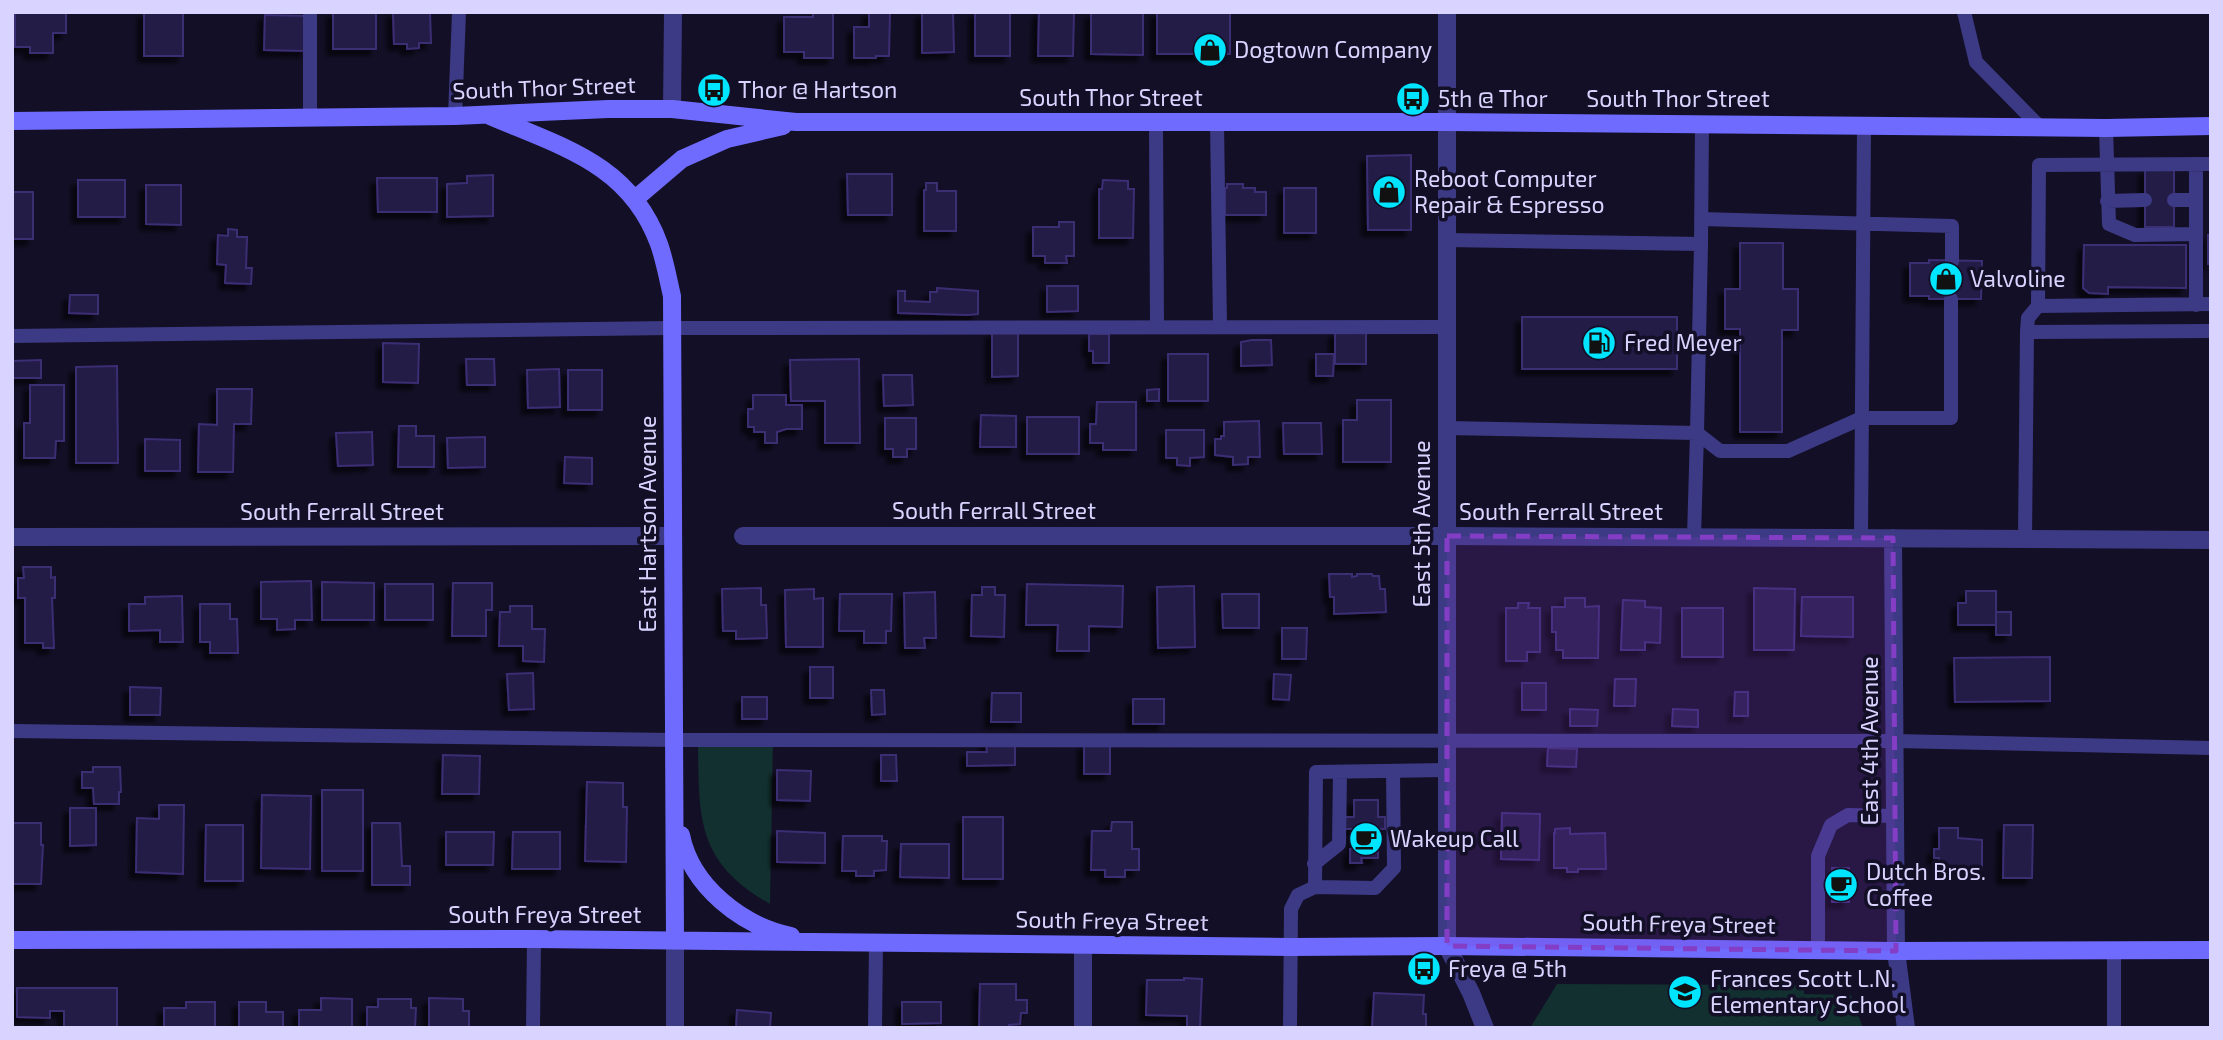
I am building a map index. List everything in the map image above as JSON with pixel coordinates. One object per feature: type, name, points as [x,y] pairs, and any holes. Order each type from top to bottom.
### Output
[{"type":"main road","name":"South Thor Street","points":[[12,121],[310,119],[602,109],[672,110],[796,122],[1447,122],[2106,128],[2211,126]]},
{"type":"main road","name":"East Hartson Avenue","points":[[487,115],[577,153],[604,169],[635,199],[659,244],[672,296],[675,940]]},
{"type":"main road","points":[[635,199],[682,159],[727,139],[796,122]]},
{"type":"main road","points":[[675,800],[682,841],[691,865],[705,885],[724,903],[742,915],[783,934],[825,941]]},
{"type":"main road","name":"South Freya Street","points":[[12,940],[534,939],[1896,951],[2211,950]]},
{"type":"street","points":[[672,110],[673,12]]},
{"type":"street","name":"East 5th Avenue","points":[[1447,12],[1447,946],[1485,1028]]},
{"type":"street","name":"South Ferrall Street","points":[[12,537],[672,536]]},
{"type":"street","name":"South Ferrall Street","points":[[743,536],[2211,540]]},
{"type":"street","name":"East 4th Avenue","points":[[1893,538],[1896,951],[1906,1028]]},
{"type":"street","name":"East Hartson Avenue","points":[[675,940],[675,1028]]},
{"type":"street","points":[[1083,945],[1083,1028]]},
{"type":"lane","points":[[310,12],[310,119]]},
{"type":"lane","points":[[455,116],[459,12]]},
{"type":"lane","points":[[1964,12],[1976,62],[2039,126]]},
{"type":"lane","points":[[1217,122],[1220,327]]},
{"type":"lane","points":[[1156,123],[1157,327]]},
{"type":"lane","points":[[1694,537],[1702,124]]},
{"type":"lane","points":[[1861,538],[1864,125]]},
{"type":"lane","points":[[2106,128],[2109,224],[2135,235],[2196,234]]},
{"type":"lane","points":[[2196,164],[2196,305]]},
{"type":"lane","points":[[2025,539],[2027,332],[2028,318],[2038,306],[2039,165],[2211,164]]},
{"type":"lane","points":[[2107,201],[2145,200]]},
{"type":"lane","points":[[2174,200],[2196,200]]},
{"type":"lane","points":[[1701,219],[1952,226],[1952,261]]},
{"type":"lane","points":[[1446,240],[1701,244]]},
{"type":"lane","points":[[1446,428],[1697,433],[1720,451],[1788,451],[1862,418],[1951,418],[1951,299]]},
{"type":"lane","points":[[2038,306],[2211,304]]},
{"type":"lane","points":[[12,336],[672,328],[1446,327]]},
{"type":"lane","points":[[2027,332],[2211,331]]},
{"type":"lane","points":[[12,731],[674,740],[1895,741],[2211,748]]},
{"type":"lane","points":[[1315,887],[1316,772],[1446,770]]},
{"type":"lane","points":[[1290,1028],[1291,909],[1298,895],[1315,887],[1376,888],[1394,868],[1393,771]]},
{"type":"lane","points":[[1314,864],[1339,844],[1340,772]]},
{"type":"lane","points":[[1818,950],[1818,856],[1831,825],[1848,815],[1895,816]]},
{"type":"lane","points":[[533,1028],[534,939]]},
{"type":"lane","points":[[875,1028],[876,942]]},
{"type":"lane","points":[[2114,951],[2114,1028]]},
{"type":"highlighted area","points":[[1447,536],[1893,538],[1896,951],[1447,946]]},
{"type":"green space","points":[[773,741],[770,904],[728,872],[715,854],[707,836],[699,793],[698,742]]},
{"type":"green space","points":[[1557,984],[1804,985],[1804,994],[1851,995],[1863,1028],[1530,1028]]},
{"type":"building","points":[[15,12],[66,12],[66,33],[53,33],[53,53],[30,53],[30,47],[15,47]]},
{"type":"building","points":[[144,12],[183,12],[183,56],[144,56]]},
{"type":"building","points":[[333,12],[376,12],[376,49],[333,49]]},
{"type":"building","points":[[393,12],[430,12],[431,43],[419,43],[419,48],[407,49],[407,44],[394,44]]},
{"type":"building","points":[[813,12],[833,12],[833,58],[804,58],[804,52],[784,52],[784,17],[813,17]]},
{"type":"building","points":[[869,12],[890,12],[889,56],[854,58],[854,27],[869,27]]},
{"type":"building","points":[[922,12],[953,12],[954,52],[922,53]]},
{"type":"building","points":[[975,12],[1010,12],[1010,56],[975,56]]},
{"type":"building","points":[[1039,12],[1074,12],[1073,56],[1038,56]]},
{"type":"building","points":[[1143,12],[1143,55],[1091,54],[1091,13]]},
{"type":"building","points":[[1157,12],[1230,12],[1230,54],[1157,54]]},
{"type":"building","points":[[265,15],[308,16],[306,51],[264,50]]},
{"type":"building","name":"Reboot Computer Repair & Espresso","points":[[1411,155],[1411,230],[1368,230],[1367,156]]},
{"type":"building","points":[[2145,169],[2174,169],[2174,227],[2145,227]]},
{"type":"building","points":[[847,174],[892,174],[892,215],[848,215]]},
{"type":"building","points":[[493,175],[493,216],[447,217],[447,184],[467,183],[467,176]]},
{"type":"building","points":[[377,178],[437,178],[437,212],[378,212]]},
{"type":"building","points":[[78,180],[125,180],[125,217],[78,217]]},
{"type":"building","points":[[1103,180],[1128,181],[1128,189],[1134,189],[1133,238],[1099,238],[1099,189],[1102,189]]},
{"type":"building","points":[[926,183],[937,183],[937,191],[956,191],[956,231],[924,231]]},
{"type":"building","points":[[1227,184],[1243,184],[1243,188],[1266,192],[1266,215],[1225,215]]},
{"type":"building","points":[[146,185],[181,185],[181,225],[146,224]]},
{"type":"building","points":[[1284,188],[1316,188],[1316,233],[1284,233]]},
{"type":"building","points":[[12,192],[33,192],[33,239],[12,239]]},
{"type":"building","points":[[1059,222],[1074,222],[1074,256],[1066,256],[1067,263],[1045,263],[1045,256],[1033,256],[1033,227],[1059,227]]},
{"type":"building","points":[[228,229],[237,230],[237,237],[247,237],[246,268],[252,268],[251,284],[225,283],[226,265],[217,264],[218,235],[228,236]]},
{"type":"building","points":[[2208,235],[2211,235],[2211,264],[2208,264]]},
{"type":"building","points":[[1740,243],[1783,243],[1783,289],[1798,289],[1798,330],[1782,330],[1782,432],[1740,432],[1740,329],[1725,329],[1725,289],[1740,289]]},
{"type":"building","points":[[2084,245],[2186,245],[2186,288],[2108,287],[2108,294],[2089,293],[2083,288]]},
{"type":"building","name":"Valvoline","points":[[1929,260],[1982,261],[1981,299],[1929,299],[1929,296],[1910,296],[1910,263],[1929,263]]},
{"type":"building","points":[[1047,286],[1078,286],[1078,311],[1047,312]]},
{"type":"building","points":[[937,288],[978,291],[978,314],[898,313],[898,291],[905,291],[905,301],[930,302],[930,292],[937,292]]},
{"type":"building","points":[[70,295],[98,295],[98,314],[69,313]]},
{"type":"building","name":"Fred Meyer","points":[[1522,317],[1677,317],[1677,369],[1522,369]]},
{"type":"building","points":[[992,332],[1018,332],[1018,376],[992,377]]},
{"type":"building","points":[[1335,332],[1366,332],[1366,364],[1335,364]]},
{"type":"building","points":[[1089,334],[1109,334],[1109,363],[1093,363],[1093,351],[1089,351]]},
{"type":"building","points":[[1271,340],[1272,365],[1241,366],[1241,342]]},
{"type":"building","points":[[383,343],[419,344],[418,383],[383,382]]},
{"type":"building","points":[[1168,354],[1208,354],[1208,401],[1168,401]]},
{"type":"building","points":[[1316,354],[1334,354],[1333,376],[1316,376]]},
{"type":"building","points":[[466,359],[494,359],[495,385],[467,385]]},
{"type":"building","points":[[859,359],[860,443],[825,443],[825,401],[791,401],[790,360]]},
{"type":"building","points":[[41,360],[41,378],[12,378],[12,361]]},
{"type":"building","points":[[117,366],[118,463],[76,463],[76,367]]},
{"type":"building","points":[[559,369],[560,407],[528,408],[527,370]]},
{"type":"building","points":[[568,370],[602,370],[602,410],[568,410]]},
{"type":"building","points":[[883,375],[912,375],[913,405],[884,406]]},
{"type":"building","points":[[30,385],[64,385],[64,441],[56,441],[55,458],[24,458],[24,423],[30,423]]},
{"type":"building","points":[[217,389],[252,389],[251,424],[234,424],[233,472],[198,472],[199,424],[217,425]]},
{"type":"building","points":[[1159,389],[1159,401],[1147,401],[1147,390]]},
{"type":"building","points":[[753,395],[786,395],[786,405],[802,405],[802,429],[777,432],[777,443],[765,443],[765,432],[754,432],[754,427],[748,427],[748,409],[753,409]]},
{"type":"building","points":[[1357,400],[1391,400],[1391,462],[1343,462],[1343,420],[1357,420]]},
{"type":"building","points":[[1097,402],[1136,402],[1136,450],[1103,450],[1103,443],[1090,443],[1090,424],[1096,424]]},
{"type":"building","points":[[981,415],[1016,416],[1016,447],[980,447]]},
{"type":"building","points":[[1027,417],[1079,417],[1079,454],[1027,454]]},
{"type":"building","points":[[885,418],[916,418],[916,449],[907,449],[907,457],[893,457],[893,449],[885,449]]},
{"type":"building","points":[[1259,421],[1260,457],[1248,457],[1248,464],[1233,465],[1233,457],[1215,455],[1215,439],[1224,436],[1224,422]]},
{"type":"building","points":[[1283,423],[1321,423],[1322,454],[1284,454]]},
{"type":"building","points":[[399,426],[416,426],[416,436],[434,436],[434,467],[398,467]]},
{"type":"building","points":[[1166,430],[1204,430],[1204,457],[1190,458],[1190,466],[1177,465],[1177,458],[1166,458]]},
{"type":"building","points":[[372,432],[373,465],[338,466],[336,433]]},
{"type":"building","points":[[485,437],[485,467],[448,468],[447,438]]},
{"type":"building","points":[[145,439],[180,440],[180,471],[145,471]]},
{"type":"building","points":[[565,457],[592,458],[592,484],[564,483]]},
{"type":"building","points":[[23,567],[51,567],[51,578],[55,577],[55,598],[52,598],[54,648],[43,648],[43,643],[25,643],[25,598],[18,598],[18,578],[24,578]]},
{"type":"building","points":[[1329,574],[1379,576],[1380,589],[1385,589],[1386,612],[1334,614],[1334,597],[1330,597]]},
{"type":"building","points":[[311,581],[312,620],[295,620],[295,629],[277,630],[277,619],[261,619],[261,582]]},
{"type":"building","points":[[322,582],[374,583],[374,620],[322,620]]},
{"type":"building","points":[[453,583],[492,583],[492,610],[486,610],[486,636],[452,636]]},
{"type":"building","points":[[385,584],[433,584],[433,620],[385,620]]},
{"type":"building","points":[[1027,584],[1123,586],[1122,627],[1089,626],[1089,651],[1057,651],[1058,625],[1026,625]]},
{"type":"building","points":[[1194,586],[1195,647],[1158,648],[1157,587]]},
{"type":"building","points":[[982,587],[995,587],[995,595],[1005,595],[1004,637],[971,636],[972,595],[982,595]]},
{"type":"building","points":[[761,588],[761,605],[766,605],[767,638],[736,639],[736,631],[723,631],[722,589]]},
{"type":"building","points":[[1754,588],[1795,589],[1794,650],[1754,650]]},
{"type":"building","points":[[814,589],[814,599],[823,598],[823,647],[786,647],[785,590]]},
{"type":"building","points":[[1966,591],[1996,591],[1996,625],[1958,625],[1958,603],[1966,603]]},
{"type":"building","points":[[935,592],[936,638],[924,638],[925,648],[905,648],[904,593]]},
{"type":"building","points":[[840,594],[892,594],[891,631],[886,631],[886,643],[864,643],[864,631],[839,631]]},
{"type":"building","points":[[1222,594],[1259,594],[1259,628],[1223,628]]},
{"type":"building","points":[[182,596],[183,642],[160,642],[160,630],[129,631],[129,604],[145,604],[145,597]]},
{"type":"building","points":[[1802,597],[1853,597],[1853,637],[1801,636]]},
{"type":"building","points":[[1565,598],[1585,598],[1585,607],[1599,606],[1598,658],[1563,658],[1563,650],[1556,650],[1556,632],[1552,632],[1552,607],[1565,607]]},
{"type":"building","points":[[1623,600],[1645,601],[1645,607],[1661,608],[1660,643],[1645,642],[1645,650],[1621,650]]},
{"type":"building","points":[[1518,603],[1529,603],[1528,608],[1540,608],[1540,652],[1527,652],[1527,661],[1506,661],[1506,608],[1518,608]]},
{"type":"building","points":[[200,604],[230,604],[230,619],[237,619],[238,653],[210,653],[210,642],[200,642]]},
{"type":"building","points":[[510,606],[532,606],[532,629],[545,629],[544,662],[523,661],[523,646],[499,646],[500,612],[510,612]]},
{"type":"building","points":[[1682,608],[1723,608],[1723,657],[1682,657]]},
{"type":"building","points":[[1996,612],[2011,612],[2011,635],[1996,635]]},
{"type":"building","points":[[1282,628],[1307,628],[1306,659],[1282,659]]},
{"type":"building","points":[[2050,657],[2050,701],[1955,702],[1954,658]]},
{"type":"building","points":[[810,667],[833,667],[833,698],[810,698]]},
{"type":"building","points":[[533,673],[534,709],[509,710],[507,674]]},
{"type":"building","points":[[1274,674],[1291,675],[1289,700],[1273,699]]},
{"type":"building","points":[[1615,679],[1636,679],[1635,706],[1614,706]]},
{"type":"building","points":[[1522,683],[1546,683],[1546,710],[1522,710]]},
{"type":"building","points":[[130,687],[161,688],[160,715],[130,715]]},
{"type":"building","points":[[871,690],[884,690],[885,714],[872,715]]},
{"type":"building","points":[[1735,692],[1748,692],[1748,716],[1734,716]]},
{"type":"building","points":[[992,693],[1021,693],[1021,722],[991,722]]},
{"type":"building","points":[[742,697],[767,697],[767,719],[742,719]]},
{"type":"building","points":[[1133,699],[1164,699],[1164,724],[1133,724]]},
{"type":"building","points":[[1570,709],[1598,710],[1597,726],[1570,726]]},
{"type":"building","points":[[1673,709],[1698,710],[1698,727],[1672,726]]},
{"type":"building","points":[[986,742],[1015,742],[1015,765],[967,766],[967,752],[987,752]]},
{"type":"building","points":[[1084,744],[1110,745],[1110,774],[1084,774]]},
{"type":"building","points":[[1548,748],[1577,749],[1576,767],[1547,766]]},
{"type":"building","points":[[443,755],[480,756],[479,794],[442,794]]},
{"type":"building","points":[[881,755],[896,755],[897,781],[881,781]]},
{"type":"building","points":[[93,767],[120,767],[119,804],[94,804],[93,788],[82,788],[82,772],[93,772]]},
{"type":"building","points":[[777,770],[811,771],[810,801],[777,800]]},
{"type":"building","points":[[587,782],[623,783],[623,807],[627,807],[626,862],[585,861]]},
{"type":"building","points":[[322,790],[363,790],[363,871],[322,871]]},
{"type":"building","points":[[262,795],[311,796],[310,869],[261,868]]},
{"type":"building","name":"Wakeup Call","points":[[1354,800],[1378,800],[1378,817],[1385,817],[1385,829],[1378,829],[1378,858],[1361,858],[1362,863],[1350,863],[1350,849],[1354,849],[1354,829],[1345,829],[1345,817],[1354,817]]},
{"type":"building","points":[[159,805],[184,805],[183,874],[136,872],[137,818],[159,819]]},
{"type":"building","points":[[70,808],[96,808],[96,845],[70,846]]},
{"type":"building","points":[[1502,813],[1540,814],[1539,860],[1501,859]]},
{"type":"building","points":[[963,817],[1003,817],[1003,879],[963,879]]},
{"type":"building","points":[[1112,822],[1132,822],[1132,849],[1139,849],[1139,870],[1125,870],[1125,877],[1105,877],[1105,870],[1091,870],[1092,831],[1111,831]]},
{"type":"building","points":[[12,823],[41,823],[41,884],[12,884]]},
{"type":"building","points":[[372,823],[400,823],[402,866],[410,866],[410,885],[372,885]]},
{"type":"building","points":[[206,825],[243,825],[243,881],[205,881]]},
{"type":"building","points":[[2004,825],[2033,825],[2032,878],[2003,878]]},
{"type":"building","points":[[1570,828],[1570,834],[1605,833],[1606,869],[1578,869],[1578,872],[1567,872],[1567,868],[1554,868],[1555,829]]},
{"type":"building","points":[[1939,828],[1958,828],[1958,838],[1982,840],[1982,869],[1939,869],[1939,858],[1934,858],[1934,849],[1939,849]]},
{"type":"building","points":[[777,831],[825,833],[825,863],[777,862]]},
{"type":"building","points":[[446,832],[494,832],[493,865],[446,865]]},
{"type":"building","points":[[513,832],[560,832],[560,869],[512,869]]},
{"type":"building","points":[[843,836],[882,836],[882,841],[887,841],[886,870],[874,871],[874,876],[856,876],[856,871],[842,871]]},
{"type":"building","points":[[901,844],[949,844],[949,878],[900,877]]},
{"type":"building","name":"Dutch Bros. Coffee","points":[[1832,868],[1849,868],[1849,902],[1832,902]]},
{"type":"building","points":[[1202,979],[1200,1028],[1187,1028],[1187,1016],[1146,1015],[1147,980]]},
{"type":"building","points":[[980,984],[1016,984],[1016,1000],[1027,1000],[1027,1013],[1021,1013],[1020,1024],[1009,1025],[1009,1028],[979,1028]]},
{"type":"building","points":[[17,988],[117,988],[117,1028],[64,1028],[64,1011],[50,1011],[50,1018],[17,1017]]},
{"type":"building","points":[[1374,993],[1424,995],[1423,1014],[1426,1014],[1426,1028],[1372,1028]]},
{"type":"building","points":[[321,998],[352,999],[352,1028],[299,1028],[299,1010],[321,1010]]},
{"type":"building","points":[[429,998],[463,999],[463,1011],[469,1011],[469,1028],[429,1028]]},
{"type":"building","points":[[378,999],[411,999],[411,1008],[416,1008],[415,1028],[367,1028],[367,1007],[378,1007]]},
{"type":"building","points":[[186,1002],[215,1002],[215,1028],[164,1028],[164,1008],[186,1008]]},
{"type":"building","points":[[239,1002],[266,1002],[266,1012],[283,1012],[283,1028],[239,1028]]},
{"type":"building","points":[[902,1002],[941,1002],[941,1023],[902,1024]]},
{"type":"building","points":[[737,1010],[771,1013],[770,1028],[736,1028]]},
{"type":"place","name":"Dogtown Company","points":[[1210,50]]},
{"type":"place","name":"Thor @ Hartson","points":[[714,90]]},
{"type":"place","name":"5th @ Thor","points":[[1413,99]]},
{"type":"place","name":"Reboot Computer Repair & Espresso","points":[[1389,192]]},
{"type":"place","name":"Valvoline","points":[[1946,279]]},
{"type":"place","name":"Fred Meyer","points":[[1599,343]]},
{"type":"place","name":"Wakeup Call","points":[[1366,839]]},
{"type":"place","name":"Dutch Bros. Coffee","points":[[1841,885]]},
{"type":"place","name":"Freya @ 5th","points":[[1424,969]]},
{"type":"place","name":"Frances Scott L.N. Elementary School","points":[[1685,992]]}]
